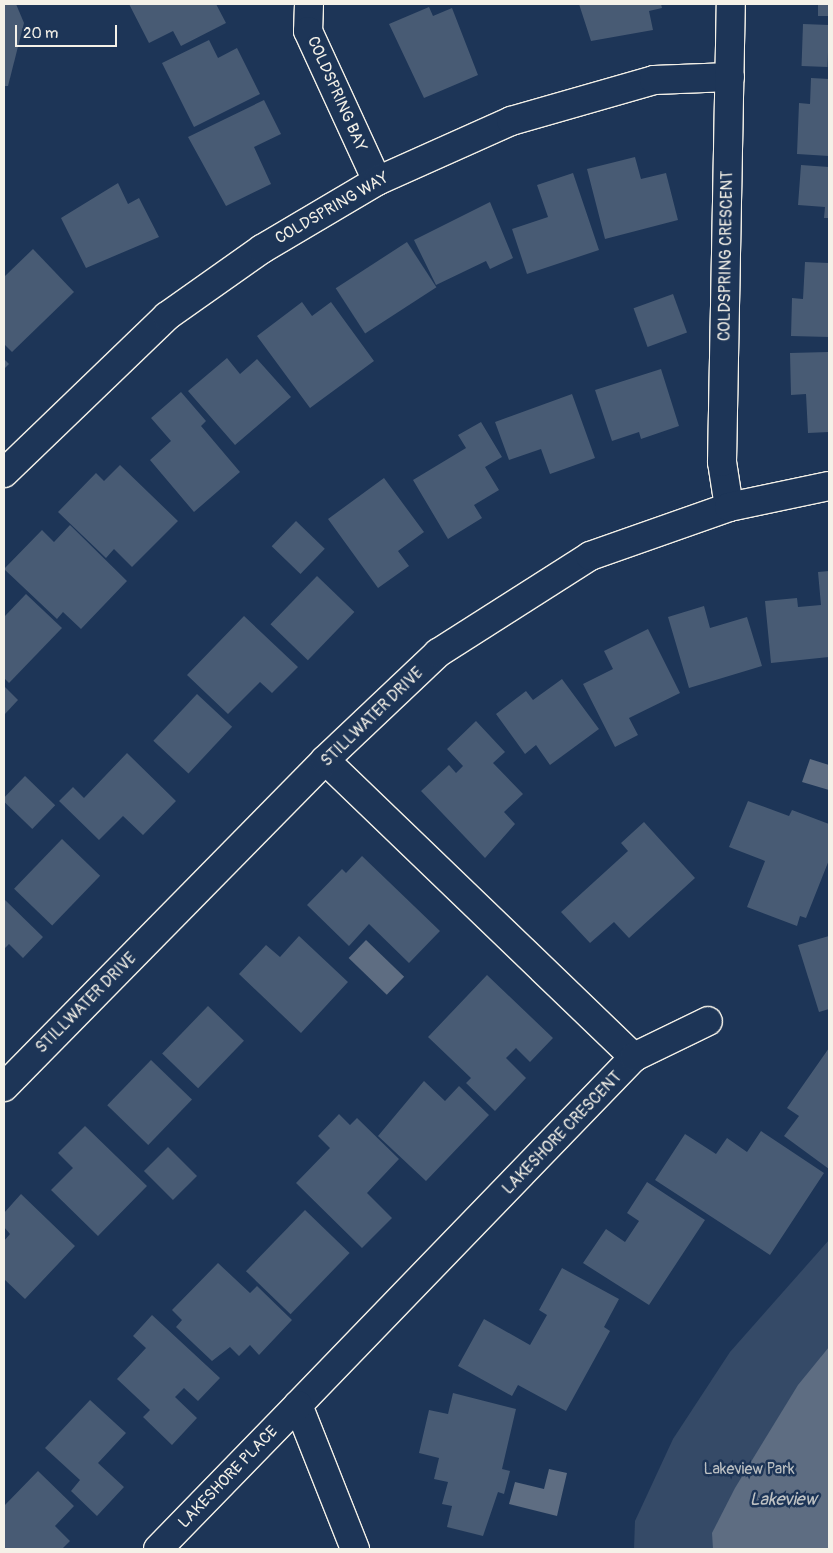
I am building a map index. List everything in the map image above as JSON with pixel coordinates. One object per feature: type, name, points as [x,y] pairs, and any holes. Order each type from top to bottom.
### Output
[{"type":"street","name":"COLDSPRING BAY","points":[[309,4],[308,31],[377,181]]},
{"type":"street","name":"COLDSPRING CRESCENT","points":[[730,507],[722,462],[731,4]]},
{"type":"street","name":"COLDSPRING WAY","points":[[4,473],[167,316],[262,249],[377,181],[511,121],[654,80],[730,77]]},
{"type":"street","name":"STILLWATER DRIVE","points":[[9,1072],[325,760],[438,653],[590,556],[730,507],[829,486]]},
{"type":"street","name":"LAKESHORE CRESCENT","points":[[298,1405],[634,1057],[325,760]]},
{"type":"street","points":[[634,1057],[708,1022]]},
{"type":"street","points":[[298,1405],[355,1549]]},
{"type":"street","name":"LAKESHORE PLACE","points":[[158,1549],[298,1405]]},
{"type":"green space","name":"Lakeview Park","points":[[829,1240],[829,1549],[634,1549],[635,1521],[673,1439],[730,1352]]},
{"type":"water","points":[[810,759],[829,765],[829,790],[802,782]]},
{"type":"water","points":[[366,940],[404,977],[387,995],[349,958]]},
{"type":"water","name":"Lakeview","points":[[829,1347],[829,1549],[713,1549],[712,1533],[735,1488],[798,1385]]},
{"type":"water","points":[[549,1469],[567,1473],[557,1516],[509,1504],[515,1482],[544,1489]]},
{"type":"building","points":[[4,4],[16,4],[24,23],[8,86],[4,86]]},
{"type":"building","points":[[129,4],[216,4],[226,23],[181,46],[173,31],[149,43]]},
{"type":"building","points":[[579,4],[661,4],[662,8],[649,11],[653,30],[591,41]]},
{"type":"building","points":[[818,4],[829,4],[829,16],[818,16]]},
{"type":"building","points":[[429,7],[433,16],[452,8],[478,75],[424,98],[389,24]]},
{"type":"building","points":[[803,24],[829,25],[828,67],[802,66]]},
{"type":"building","points":[[209,40],[218,58],[237,48],[260,94],[194,127],[162,63]]},
{"type":"building","points":[[811,78],[829,79],[829,156],[797,154],[799,103],[810,104]]},
{"type":"building","points":[[264,100],[281,134],[254,147],[271,184],[226,206],[188,137]]},
{"type":"building","points":[[635,157],[641,179],[666,173],[678,220],[605,239],[587,169]]},
{"type":"building","points":[[801,165],[829,167],[829,218],[824,218],[825,207],[798,205]]},
{"type":"building","points":[[573,173],[599,250],[527,274],[512,229],[548,217],[537,185]]},
{"type":"building","points":[[118,183],[128,204],[139,198],[159,237],[86,268],[61,218]]},
{"type":"building","points":[[490,202],[513,258],[490,269],[486,261],[436,285],[414,240]]},
{"type":"building","points":[[407,242],[436,287],[365,334],[336,288]]},
{"type":"building","points":[[33,249],[74,292],[12,352],[4,344],[4,277]]},
{"type":"building","points":[[805,262],[829,263],[829,337],[791,336],[792,298],[803,299]]},
{"type":"building","points":[[673,294],[687,333],[648,347],[634,308]]},
{"type":"building","points":[[302,302],[312,316],[331,302],[374,361],[310,408],[257,336]]},
{"type":"building","points":[[828,352],[829,432],[808,433],[806,394],[791,395],[790,353]]},
{"type":"building","points":[[227,358],[240,374],[257,359],[291,397],[235,445],[188,391]]},
{"type":"building","points":[[4,359],[9,364],[4,369]]},
{"type":"building","points":[[661,369],[679,426],[641,439],[639,432],[612,441],[595,390]]},
{"type":"building","points":[[181,392],[206,421],[201,426],[240,472],[194,512],[150,460],[171,441],[151,418]]},
{"type":"building","points":[[572,394],[595,458],[550,474],[541,449],[509,460],[495,422]]},
{"type":"building","points":[[481,422],[502,457],[485,467],[499,490],[474,505],[482,518],[448,539],[413,480],[466,448],[458,435]]},
{"type":"building","points":[[120,465],[178,521],[132,567],[114,549],[106,558],[58,512],[96,473],[104,481]]},
{"type":"building","points":[[384,478],[424,532],[398,551],[409,566],[378,588],[328,519]]},
{"type":"building","points":[[296,521],[325,549],[300,574],[272,546]]},
{"type":"building","points":[[70,525],[127,581],[81,629],[63,612],[57,619],[4,569],[42,530],[54,542]]},
{"type":"building","points":[[829,571],[829,657],[771,663],[765,601],[797,598],[798,607],[821,605],[818,572]]},
{"type":"building","points":[[317,576],[354,612],[308,660],[270,624]]},
{"type":"building","points":[[26,594],[62,628],[9,683],[4,678],[4,617]]},
{"type":"building","points":[[704,606],[710,628],[747,617],[762,666],[689,688],[668,617]]},
{"type":"building","points":[[244,616],[298,667],[272,693],[260,682],[228,714],[187,675]]},
{"type":"building","points":[[648,629],[680,693],[629,718],[638,735],[615,747],[583,684],[613,669],[604,651]]},
{"type":"building","points":[[562,679],[599,729],[550,765],[536,745],[525,754],[496,714],[526,691],[533,700]]},
{"type":"building","points":[[4,686],[18,700],[4,715]]},
{"type":"building","points":[[197,694],[232,727],[188,774],[153,741]]},
{"type":"building","points":[[476,721],[505,752],[493,763],[523,794],[504,812],[515,824],[485,858],[421,791],[449,765],[456,773],[463,766],[447,749]]},
{"type":"building","points":[[127,753],[176,801],[143,835],[123,816],[99,840],[59,801],[73,787],[84,798]]},
{"type":"building","points":[[25,776],[55,805],[32,829],[4,802],[4,798]]},
{"type":"building","points":[[748,801],[789,816],[792,810],[829,824],[829,860],[806,918],[800,916],[797,926],[747,907],[765,861],[729,847]]},
{"type":"building","points":[[644,822],[695,878],[629,938],[614,922],[590,943],[561,912],[628,851],[621,843]]},
{"type":"building","points":[[62,839],[100,876],[52,925],[14,889]]},
{"type":"building","points":[[362,856],[440,931],[409,963],[369,924],[349,946],[307,905],[342,869],[346,873]]},
{"type":"building","points":[[4,899],[43,937],[23,958],[9,944],[4,949]]},
{"type":"building","points":[[299,936],[348,982],[301,1033],[239,974],[266,945],[280,957]]},
{"type":"building","points":[[829,936],[829,1009],[819,1012],[798,945]]},
{"type":"building","points":[[487,975],[553,1038],[530,1062],[516,1048],[506,1058],[526,1078],[495,1111],[466,1083],[471,1078],[428,1037]]},
{"type":"building","points":[[208,1006],[244,1041],[198,1088],[162,1053]]},
{"type":"building","points":[[829,1048],[829,1169],[784,1136],[799,1116],[787,1108]]},
{"type":"building","points":[[151,1060],[192,1100],[148,1145],[107,1105]]},
{"type":"building","points":[[424,1081],[445,1101],[459,1086],[489,1115],[426,1181],[378,1136]]},
{"type":"building","points":[[339,1114],[350,1125],[357,1118],[399,1159],[367,1193],[392,1218],[362,1248],[296,1183],[330,1148],[318,1136]]},
{"type":"building","points":[[85,1126],[147,1186],[98,1236],[51,1190],[73,1168],[58,1153]]},
{"type":"building","points":[[761,1131],[824,1173],[770,1255],[655,1180],[685,1134],[716,1154],[727,1138],[747,1152]]},
{"type":"building","points":[[168,1147],[197,1176],[173,1200],[144,1171]]},
{"type":"building","points":[[647,1182],[705,1220],[649,1305],[583,1263],[606,1229],[625,1242],[639,1221],[627,1213]]},
{"type":"building","points":[[21,1194],[75,1246],[25,1299],[4,1279],[4,1241],[10,1234],[4,1227],[4,1213]]},
{"type":"building","points":[[305,1210],[350,1253],[291,1314],[246,1271]]},
{"type":"building","points":[[218,1263],[250,1293],[257,1286],[292,1320],[259,1355],[250,1345],[239,1356],[230,1347],[212,1361],[176,1327],[182,1320],[172,1310]]},
{"type":"building","points":[[562,1268],[619,1299],[604,1327],[610,1331],[566,1411],[518,1385],[512,1396],[458,1366],[484,1319],[530,1345],[547,1315],[539,1310]]},
{"type":"building","points":[[152,1315],[220,1378],[198,1401],[184,1388],[175,1397],[197,1418],[172,1445],[143,1417],[150,1410],[117,1379],[146,1348],[133,1336]]},
{"type":"building","points":[[453,1393],[516,1409],[502,1469],[510,1471],[504,1494],[498,1492],[483,1536],[447,1527],[452,1506],[442,1504],[448,1482],[434,1479],[439,1458],[419,1453],[429,1410],[448,1414]]},
{"type":"building","points":[[90,1400],[126,1433],[98,1463],[124,1487],[97,1516],[71,1491],[80,1480],[45,1448]]},
{"type":"building","points":[[38,1471],[74,1506],[55,1526],[70,1541],[62,1549],[4,1549],[4,1506]]}]
